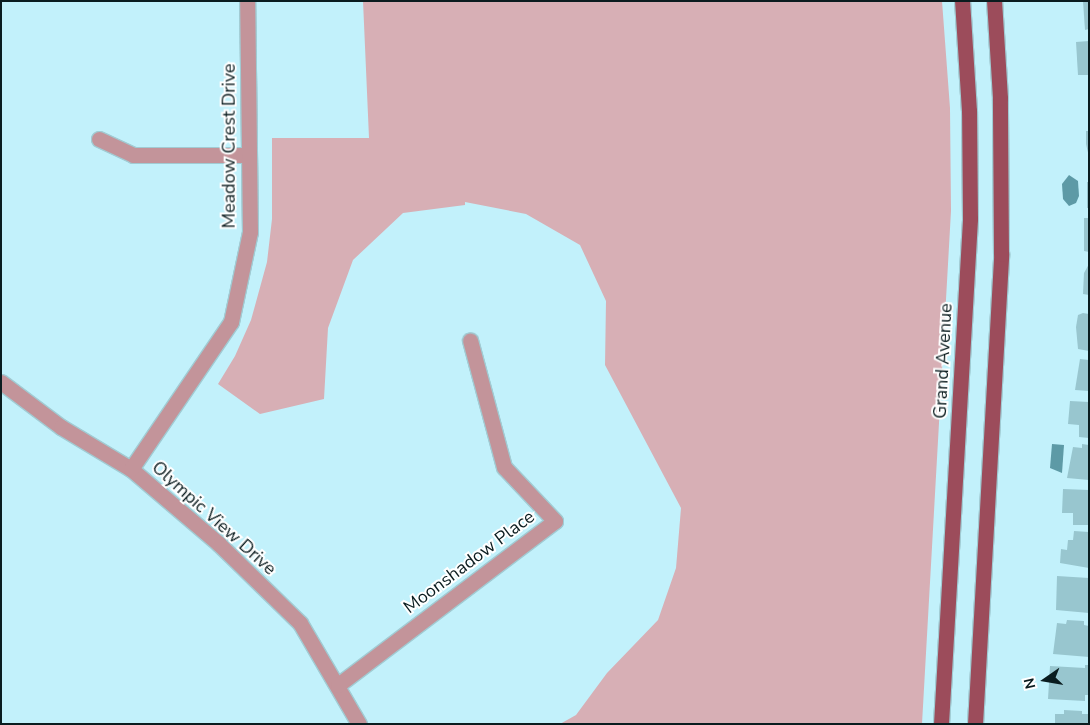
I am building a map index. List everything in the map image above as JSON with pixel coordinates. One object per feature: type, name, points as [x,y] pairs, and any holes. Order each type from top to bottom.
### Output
[{"type":"main road","name":"Grand Avenue","points":[[941,724],[970,219],[969,111],[962,1]]},
{"type":"main road","points":[[975,724],[1001,254],[1000,98],[994,1]]},
{"type":"street","name":"Meadow Crest Drive","points":[[131,469],[231,322],[250,232],[247,1]]},
{"type":"street","points":[[99,139],[133,154],[248,155]]},
{"type":"street","name":"Moonshadow Place","points":[[338,684],[555,521],[504,467],[470,340]]},
{"type":"street","name":"Olympic View Drive","points":[[1,382],[61,427],[131,469],[219,544],[300,623],[338,684],[359,724]]},
{"type":"shaded area","points":[[363,1],[942,1],[950,108],[951,211],[922,724],[560,724],[576,715],[607,673],[658,620],[676,568],[681,508],[605,365],[606,301],[580,245],[526,214],[465,202],[465,205],[403,213],[353,260],[328,328],[324,399],[260,414],[218,384],[235,356],[251,320],[267,262],[272,219],[272,138],[369,138]]},
{"type":"water","points":[[1069,175],[1078,181],[1079,196],[1076,203],[1069,206],[1063,199],[1062,184]]},
{"type":"water","points":[[1052,444],[1064,445],[1062,473],[1050,468]]},
{"type":"building","points":[[1083,1],[1089,1],[1089,29],[1085,30]]},
{"type":"building","points":[[1089,41],[1089,75],[1078,75],[1076,42]]},
{"type":"building","points":[[1086,131],[1089,131],[1089,157],[1086,144]]},
{"type":"building","points":[[1087,182],[1089,182],[1089,208],[1087,208]]},
{"type":"building","points":[[1084,218],[1089,218],[1089,252],[1084,251]]},
{"type":"building","points":[[1089,264],[1089,295],[1083,294],[1084,273]]},
{"type":"building","points":[[1083,313],[1089,314],[1089,351],[1078,349],[1076,327],[1078,315]]},
{"type":"building","points":[[1080,359],[1089,360],[1089,391],[1075,390]]},
{"type":"building","points":[[1070,401],[1089,402],[1089,438],[1079,437],[1079,425],[1068,424]]},
{"type":"building","points":[[1082,444],[1089,445],[1089,480],[1067,478],[1073,447],[1082,448]]},
{"type":"building","points":[[1063,489],[1089,490],[1089,525],[1073,525],[1073,513],[1062,513]]},
{"type":"building","points":[[1074,531],[1089,532],[1089,568],[1060,563],[1061,549],[1067,550],[1068,540],[1073,540]]},
{"type":"building","points":[[1057,576],[1089,578],[1089,613],[1056,610]]},
{"type":"building","points":[[1067,620],[1084,621],[1084,625],[1089,626],[1089,657],[1053,654],[1057,623],[1066,624]]},
{"type":"building","points":[[1085,665],[1089,665],[1089,695],[1085,695],[1085,701],[1048,699],[1050,666],[1085,668]]},
{"type":"building","points":[[1064,710],[1082,711],[1082,714],[1089,714],[1089,724],[1055,724],[1055,714],[1064,714]]}]
